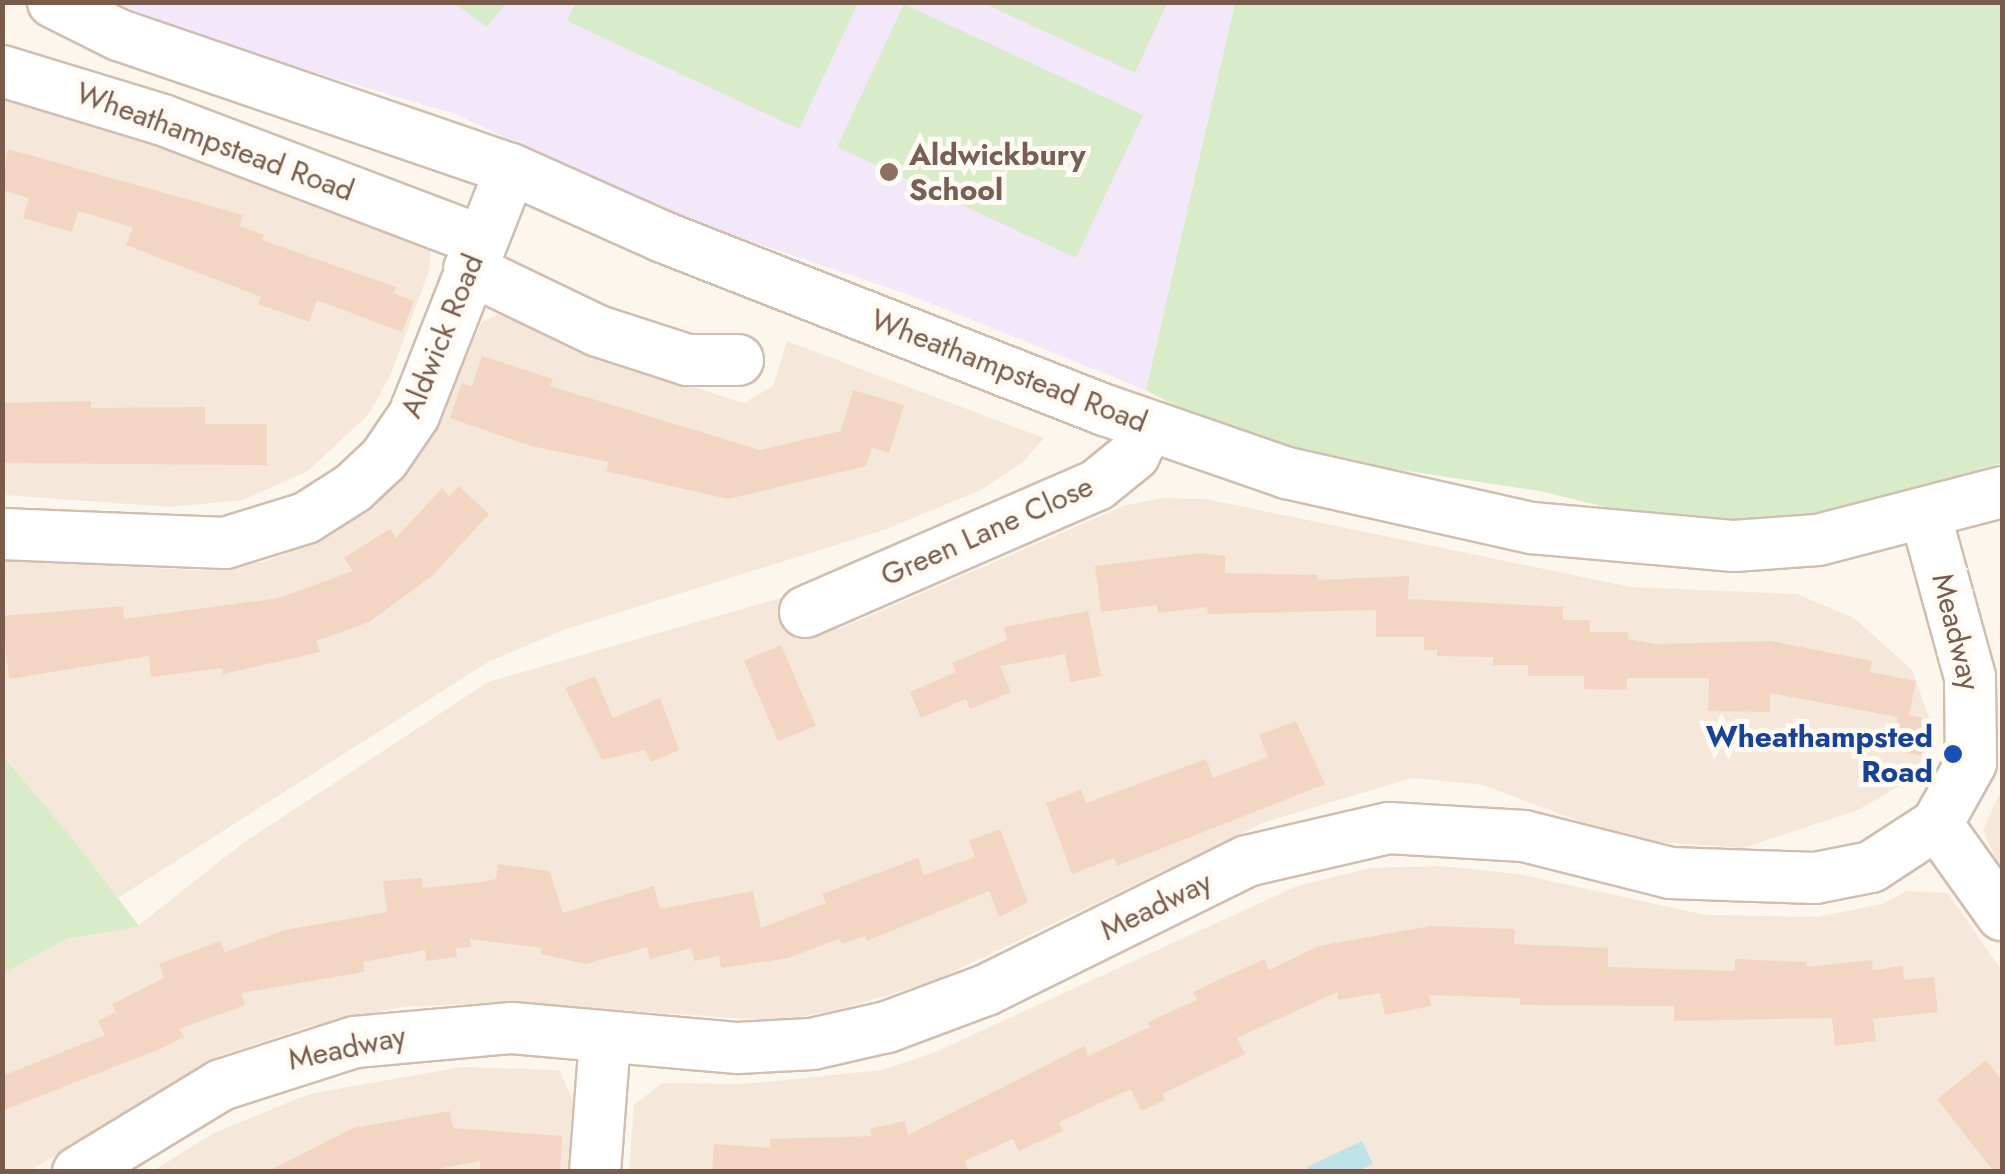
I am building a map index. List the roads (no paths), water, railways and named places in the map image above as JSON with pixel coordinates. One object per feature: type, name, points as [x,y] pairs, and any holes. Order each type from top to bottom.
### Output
[{"type":"street","name":"Wheathampstead Road","points":[[53,2],[119,35],[511,168],[663,236],[1149,426],[1287,473],[1532,528],[1639,542],[1818,540],[1926,517],[2002,492]]},
{"type":"street","name":"Wheathampstead Road","points":[[2,71],[163,120],[475,255],[598,331],[687,360],[738,360]]},
{"type":"street","name":"Aldwick Road","points":[[2,534],[187,546],[225,543],[306,518],[384,459],[414,415],[511,168]]},
{"type":"street","name":"Green Lane Close","points":[[805,612],[1097,485],[1134,456],[1149,426]]},
{"type":"street","name":"Meadway","points":[[78,1172],[221,1085],[356,1042],[512,1028],[738,1048],[812,1044],[887,1027],[986,990],[1248,861],[1390,828],[1524,836],[1670,873],[1748,879],[1815,878],[1871,868],[1937,824],[1972,763],[1976,719],[1970,676],[1926,517]]},
{"type":"street","points":[[1937,824],[2002,914]]},
{"type":"street","points":[[595,1172],[605,1038]]},
{"type":"water","points":[[1362,1141],[1373,1164],[1358,1171],[1309,1171],[1307,1167]]},
{"type":"place","name":"Aldwickbury School","points":[[889,172]]},
{"type":"place","name":"Wheathampsted Road","points":[[1953,754]]}]
